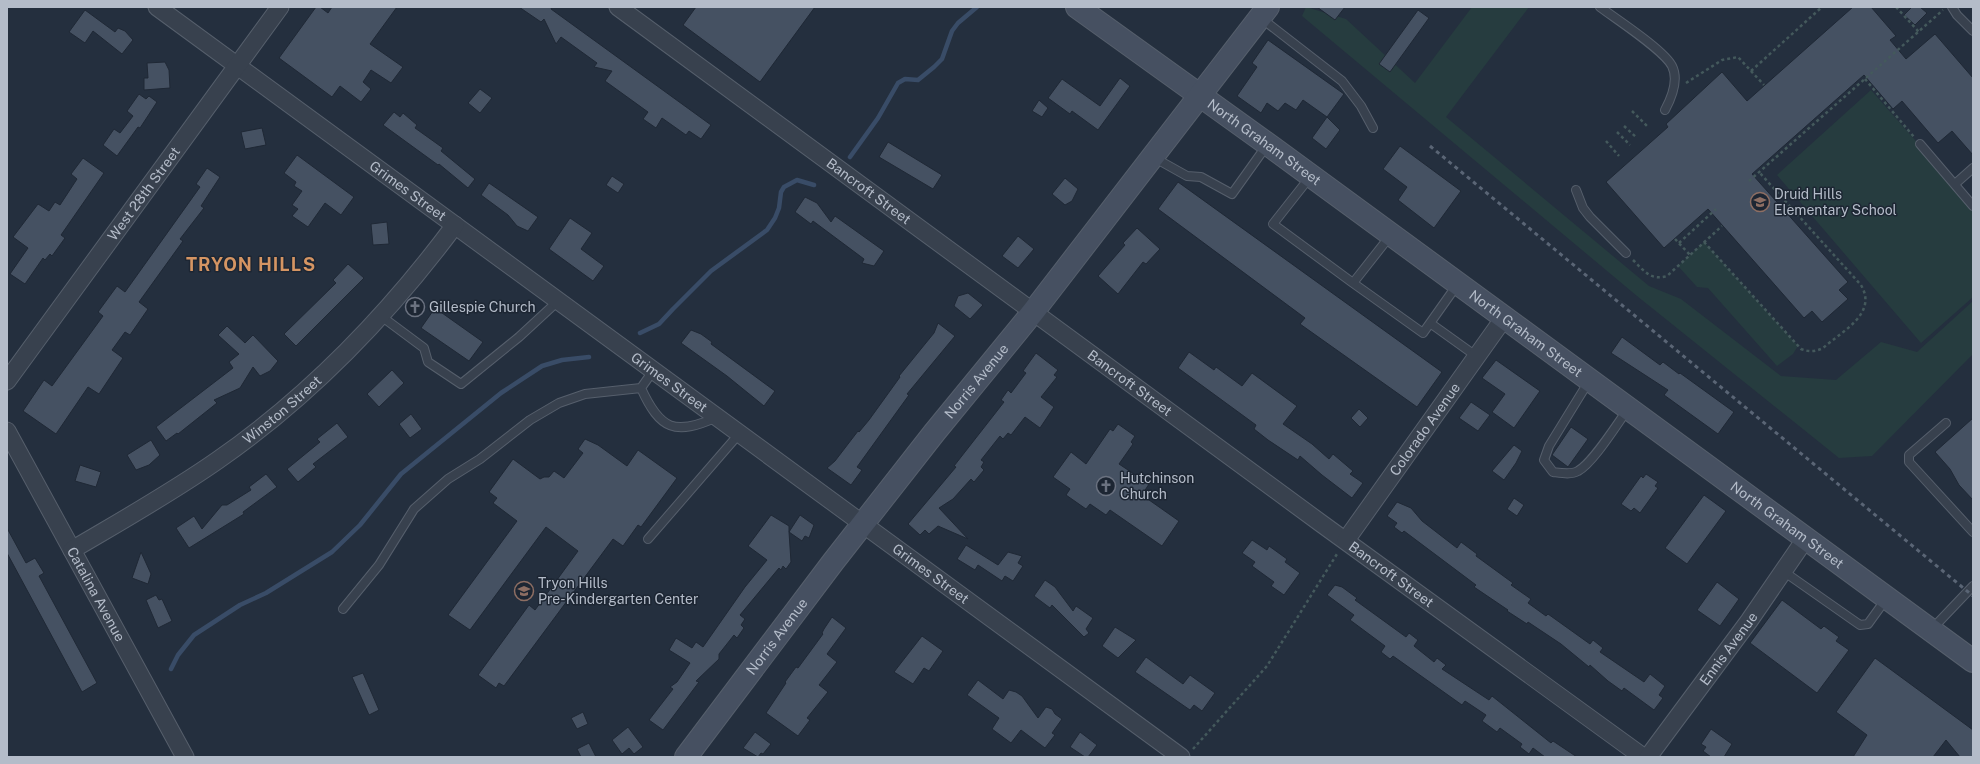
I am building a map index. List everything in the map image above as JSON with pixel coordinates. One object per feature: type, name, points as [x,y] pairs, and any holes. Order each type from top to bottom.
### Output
[{"type":"main road","name":"North Graham Street","points":[[1077,7],[1311,176],[1973,661]]},
{"type":"main road","name":"Norris Avenue","points":[[686,757],[862,524],[1033,312],[1264,12]]},
{"type":"street","name":"Grimes Street","points":[[157,7],[862,524],[1186,754]]},
{"type":"street","name":"West 28th Street","points":[[7,381],[280,7]]},
{"type":"street","name":"Bancroft Street","points":[[624,9],[1033,312],[1643,757]]},
{"type":"street","name":"Winston Street","points":[[72,550],[171,492],[224,456],[281,411],[318,379],[381,316],[426,265],[455,225]]},
{"type":"street","name":"Colorado Avenue","points":[[1346,540],[1504,318]]},
{"type":"street","name":"Catalina Avenue","points":[[7,431],[185,757]]},
{"type":"street","name":"Ennis Avenue","points":[[1648,757],[1749,621],[1806,538]]},
{"type":"lane","points":[[1600,7],[1662,54],[1672,66],[1675,83],[1673,96],[1665,110]]},
{"type":"lane","points":[[1952,7],[1957,15],[1973,31]]},
{"type":"lane","points":[[1264,12],[1342,81],[1361,106],[1373,128]]},
{"type":"lane","points":[[1920,144],[1973,206]]},
{"type":"lane","points":[[1153,157],[1187,176],[1201,177],[1232,194],[1268,145]]},
{"type":"lane","points":[[1955,184],[1973,168]]},
{"type":"lane","points":[[1311,176],[1273,224],[1423,333],[1458,285]]},
{"type":"lane","points":[[1576,190],[1583,208],[1590,217],[1626,253]]},
{"type":"lane","points":[[1353,283],[1391,236]]},
{"type":"lane","points":[[381,316],[424,348],[428,362],[461,384],[519,337],[558,301]]},
{"type":"lane","points":[[1430,323],[1476,356]]},
{"type":"lane","points":[[343,609],[379,565],[414,510],[448,479],[480,460],[530,420],[559,403],[585,394],[641,388],[653,371]]},
{"type":"lane","points":[[1589,380],[1549,446],[1544,460],[1554,472],[1566,473],[1578,471],[1590,460],[1628,409]]},
{"type":"lane","points":[[641,388],[649,406],[662,421],[677,429],[697,426],[717,417]]},
{"type":"lane","points":[[1946,423],[1909,455],[1908,458],[1909,462],[1973,532]]},
{"type":"lane","points":[[648,540],[739,434]]},
{"type":"lane","points":[[1783,572],[1860,626],[1868,624],[1887,598]]},
{"type":"lane","points":[[1931,630],[1973,586]]},
{"type":"path","points":[[1751,71],[1822,7]]},
{"type":"path","points":[[1896,7],[1919,32]]},
{"type":"path","points":[[1749,181],[1946,7]]},
{"type":"path","points":[[1685,84],[1722,60],[1738,57],[1764,85]]},
{"type":"path","points":[[1865,79],[1920,144]]},
{"type":"path","points":[[1632,111],[1648,127]]},
{"type":"path","points":[[1624,126],[1637,138]]},
{"type":"path","points":[[1617,132],[1630,145]]},
{"type":"path","points":[[1606,141],[1619,156]]},
{"type":"path","points":[[1704,242],[1801,349],[1808,352],[1823,348],[1859,317],[1867,302],[1866,293],[1861,285],[1759,172]]},
{"type":"path","points":[[1679,243],[1716,209]]},
{"type":"path","points":[[1626,253],[1651,277],[1659,278],[1667,276],[1722,226]]},
{"type":"path","points":[[1675,238],[1690,255]]},
{"type":"path","points":[[1186,754],[1267,666],[1346,540]]},
{"type":"green space","points":[[1306,7],[1346,19],[1415,83],[1472,7],[1529,7],[1446,117],[1649,286],[1681,299],[1781,376],[1836,380],[1881,342],[1917,352],[1973,301],[1973,354],[1872,456],[1839,458],[1637,296],[1302,16]]},
{"type":"green space","points":[[1871,90],[1973,206],[1973,297],[1921,343],[1777,175]]},
{"type":"green space","points":[[1704,242],[1798,346],[1793,354],[1777,366],[1708,288],[1697,287],[1678,266]]},
{"type":"building","points":[[316,7],[320,7],[328,13],[332,7],[397,7],[370,44],[403,67],[391,83],[371,70],[363,82],[371,89],[361,102],[340,86],[332,97],[279,58]]},
{"type":"building","points":[[519,7],[552,7],[551,9],[711,125],[701,139],[689,131],[686,135],[662,118],[656,128],[643,119],[648,112],[605,81],[612,71],[594,67],[597,63],[561,37],[556,44],[544,19],[541,22]]},
{"type":"building","points":[[696,7],[815,7],[760,82],[683,25]]},
{"type":"building","points":[[1317,7],[1345,7],[1335,20]]},
{"type":"building","points":[[1853,7],[1871,7],[1896,36],[1890,40],[1906,59],[1935,34],[1973,78],[1973,155],[1952,131],[1938,143],[1902,101],[1893,109],[1864,75],[1752,174],[1848,282],[1839,290],[1848,299],[1822,322],[1812,311],[1804,318],[1708,209],[1664,248],[1606,182],[1668,127],[1666,124],[1722,72],[1747,101]]},
{"type":"building","points":[[1912,7],[1920,7],[1927,13],[1915,25],[1904,15]]},
{"type":"building","points":[[85,10],[115,32],[118,28],[125,31],[133,40],[122,54],[93,31],[85,43],[69,32]]},
{"type":"building","points":[[1418,10],[1429,18],[1390,72],[1379,64]]},
{"type":"building","points":[[1268,40],[1344,94],[1327,117],[1303,100],[1296,110],[1285,103],[1278,111],[1267,103],[1261,113],[1237,96],[1257,67],[1252,63]]},
{"type":"building","points":[[165,62],[169,70],[170,88],[144,90],[144,78],[148,78],[147,63]]},
{"type":"building","points":[[1120,78],[1130,86],[1098,130],[1072,111],[1070,114],[1048,98],[1062,79],[1100,106]]},
{"type":"building","points":[[480,89],[492,98],[480,113],[468,103]]},
{"type":"building","points":[[139,94],[146,99],[149,96],[157,102],[140,128],[138,127],[117,156],[103,145],[114,129],[120,133],[133,116],[127,111]]},
{"type":"building","points":[[1039,100],[1048,108],[1042,117],[1032,111]]},
{"type":"building","points":[[394,112],[400,117],[403,113],[417,125],[415,128],[443,148],[441,151],[475,179],[468,188],[439,164],[438,165],[383,125]]},
{"type":"building","points":[[1327,117],[1340,130],[1326,149],[1312,138]]},
{"type":"building","points":[[262,128],[266,145],[245,149],[241,132]]},
{"type":"building","points":[[888,142],[942,175],[933,189],[879,157]]},
{"type":"building","points":[[1400,146],[1461,191],[1434,228],[1398,200],[1407,187],[1383,169]]},
{"type":"building","points":[[297,155],[354,197],[341,215],[325,203],[308,227],[292,216],[298,209],[292,205],[302,191],[294,186],[296,182],[284,173]]},
{"type":"building","points":[[83,158],[104,173],[61,235],[65,238],[52,256],[50,254],[45,260],[43,258],[25,284],[10,274],[28,248],[13,237],[38,204],[49,211],[55,202],[60,205],[77,179],[71,174]]},
{"type":"building","points":[[207,168],[220,177],[201,206],[204,208],[180,239],[183,241],[139,302],[148,309],[130,335],[125,332],[112,350],[123,358],[99,394],[88,387],[56,434],[23,411],[44,380],[52,386],[103,316],[98,312],[117,286],[125,292],[200,187],[196,184]]},
{"type":"building","points":[[612,176],[624,184],[618,193],[606,185]]},
{"type":"building","points":[[1065,178],[1078,189],[1072,201],[1065,205],[1052,194]]},
{"type":"building","points":[[1178,182],[1442,372],[1417,407],[1300,324],[1305,318],[1158,209]]},
{"type":"building","points":[[489,183],[538,217],[528,231],[517,226],[508,215],[481,195]]},
{"type":"building","points":[[805,197],[817,203],[831,222],[835,216],[884,251],[874,266],[862,263],[864,259],[813,221],[811,224],[795,212]]},
{"type":"building","points":[[570,218],[592,233],[581,249],[604,266],[593,281],[549,249]]},
{"type":"building","points":[[387,222],[389,244],[373,245],[371,224]]},
{"type":"building","points":[[1137,228],[1160,249],[1146,264],[1143,262],[1118,294],[1098,276],[1125,245],[1123,243]]},
{"type":"building","points":[[1018,236],[1034,249],[1018,268],[1002,256]]},
{"type":"building","points":[[348,264],[364,278],[296,346],[284,334],[336,283],[333,280]]},
{"type":"building","points":[[968,293],[983,305],[970,319],[954,306],[958,296]]},
{"type":"building","points":[[435,308],[483,342],[469,361],[421,328]]},
{"type":"building","points":[[938,323],[955,336],[907,394],[909,395],[857,467],[862,470],[851,485],[827,468],[835,461],[858,431],[859,432],[869,420],[900,377],[899,376],[934,333]]},
{"type":"building","points":[[227,326],[245,343],[253,335],[278,361],[270,371],[260,376],[253,367],[240,388],[214,400],[217,403],[178,434],[177,433],[166,441],[156,427],[233,368],[229,362],[239,354],[218,335]]},
{"type":"building","points":[[691,330],[701,334],[712,342],[711,344],[775,391],[764,406],[727,376],[681,343]]},
{"type":"building","points":[[1622,337],[1660,365],[1663,362],[1679,374],[1680,373],[1734,412],[1718,434],[1664,395],[1668,390],[1611,353]]},
{"type":"building","points":[[1189,352],[1214,370],[1216,367],[1242,386],[1252,373],[1297,406],[1283,424],[1312,444],[1329,459],[1333,454],[1353,471],[1350,474],[1363,483],[1352,498],[1300,456],[1298,460],[1268,440],[1254,429],[1256,425],[1178,368]]},
{"type":"building","points":[[1036,353],[1058,370],[1054,375],[1057,377],[1041,397],[1054,407],[1040,428],[1025,417],[1011,435],[1008,433],[1003,439],[1000,436],[981,460],[984,462],[981,467],[984,470],[974,482],[971,479],[953,499],[939,508],[968,539],[938,526],[929,534],[925,530],[920,535],[908,524],[956,467],[954,466],[1004,402],[1001,400],[1008,390],[1011,393],[1026,373],[1023,371]]},
{"type":"building","points":[[1496,360],[1540,391],[1514,428],[1492,412],[1505,394],[1482,378]]},
{"type":"building","points":[[392,370],[404,383],[379,407],[367,394]]},
{"type":"building","points":[[1471,402],[1490,415],[1478,431],[1459,418]]},
{"type":"building","points":[[1359,409],[1368,418],[1360,427],[1351,418]]},
{"type":"building","points":[[411,414],[422,429],[410,438],[399,424]]},
{"type":"building","points":[[1973,418],[1973,500],[1959,485],[1950,469],[1935,452]]},
{"type":"building","points":[[337,423],[348,437],[313,464],[316,467],[298,482],[287,469],[320,442],[317,439]]},
{"type":"building","name":"Hutchinson Church","points":[[1118,424],[1135,436],[1131,442],[1133,444],[1119,464],[1149,484],[1142,495],[1179,521],[1162,546],[1110,510],[1106,515],[1090,504],[1086,509],[1066,495],[1070,489],[1053,477],[1071,452],[1086,464],[1110,429],[1113,431]]},
{"type":"building","points":[[1571,427],[1588,439],[1568,467],[1552,455]]},
{"type":"building","points":[[585,439],[598,445],[627,466],[638,450],[677,478],[641,527],[638,525],[623,546],[613,539],[504,686],[499,683],[496,688],[478,675],[529,605],[535,610],[578,551],[546,527],[470,630],[448,615],[517,521],[493,503],[497,498],[489,492],[513,459],[540,479],[549,477],[554,471],[564,478],[583,453],[578,449]]},
{"type":"building","points":[[151,440],[160,455],[149,465],[136,470],[127,455]]},
{"type":"building","points":[[1514,445],[1522,451],[1516,463],[1504,480],[1492,471]]},
{"type":"building","points":[[80,465],[101,472],[96,487],[75,481]]},
{"type":"building","points":[[266,474],[277,487],[243,512],[244,514],[189,548],[176,528],[194,516],[202,529],[222,505],[227,505],[251,490],[249,487]]},
{"type":"building","points":[[1646,474],[1658,482],[1655,486],[1658,488],[1640,513],[1634,508],[1631,511],[1621,504],[1641,476],[1643,478]]},
{"type":"building","points":[[1704,495],[1726,511],[1687,564],[1665,548]]},
{"type":"building","points":[[1514,498],[1524,505],[1517,516],[1507,509]]},
{"type":"building","points":[[1397,502],[1411,508],[1422,521],[1457,548],[1461,542],[1477,554],[1476,556],[1513,583],[1511,585],[1531,599],[1528,603],[1546,616],[1548,614],[1590,644],[1593,640],[1603,648],[1600,652],[1644,682],[1650,674],[1665,686],[1659,695],[1663,698],[1654,710],[1624,688],[1622,691],[1561,644],[1528,622],[1527,624],[1507,611],[1508,610],[1474,587],[1476,585],[1404,531],[1402,533],[1394,527],[1397,523],[1387,516]]},
{"type":"building","points":[[771,515],[789,526],[791,562],[786,569],[783,566],[781,570],[779,568],[740,615],[745,619],[741,625],[744,628],[737,638],[734,635],[719,654],[719,659],[696,681],[699,682],[663,730],[649,720],[673,689],[670,687],[677,682],[690,663],[669,650],[676,638],[692,648],[696,642],[703,647],[745,587],[767,560],[748,546]]},
{"type":"building","points":[[800,515],[814,525],[809,538],[805,536],[802,541],[789,532]]},
{"type":"building","points":[[7,528],[26,563],[35,558],[44,573],[39,576],[97,683],[82,692],[7,553]]},
{"type":"building","points":[[1252,540],[1267,550],[1269,546],[1287,559],[1285,562],[1300,573],[1284,595],[1271,586],[1274,582],[1252,566],[1255,562],[1242,553]]},
{"type":"building","points":[[966,545],[998,565],[1008,552],[1022,556],[1018,563],[1023,566],[1013,581],[1005,576],[1002,581],[978,565],[975,570],[957,559]]},
{"type":"building","points":[[141,552],[151,574],[148,584],[132,578]]},
{"type":"building","points":[[1045,580],[1055,587],[1073,611],[1076,606],[1093,618],[1086,629],[1089,633],[1084,637],[1052,605],[1050,608],[1034,596]]},
{"type":"building","points":[[1717,582],[1739,599],[1720,626],[1697,610]]},
{"type":"building","points":[[1335,585],[1342,587],[1357,598],[1355,600],[1406,637],[1409,633],[1418,640],[1414,646],[1434,662],[1437,658],[1446,665],[1442,669],[1489,700],[1492,696],[1551,743],[1553,741],[1577,757],[1545,757],[1533,748],[1529,754],[1520,747],[1522,744],[1500,728],[1497,732],[1482,721],[1486,715],[1465,701],[1462,705],[1393,656],[1390,659],[1381,652],[1385,646],[1350,620],[1354,615],[1327,595]]},
{"type":"building","points":[[156,595],[159,600],[162,599],[172,621],[158,628],[146,600]]},
{"type":"building","points":[[1782,600],[1821,629],[1824,626],[1839,637],[1836,641],[1849,650],[1817,693],[1750,643]]},
{"type":"building","points":[[832,617],[846,628],[827,654],[837,662],[819,685],[828,692],[807,718],[810,720],[798,736],[766,713],[786,683],[785,682],[796,667],[798,668],[823,634],[824,629]]},
{"type":"building","points":[[1115,627],[1136,640],[1118,658],[1102,646]]},
{"type":"building","points":[[922,636],[943,651],[929,671],[924,668],[913,684],[894,672]]},
{"type":"building","points":[[1146,657],[1183,684],[1190,675],[1215,693],[1202,711],[1194,705],[1190,710],[1135,672]]},
{"type":"building","points":[[1875,658],[1973,730],[1973,757],[1960,757],[1946,740],[1933,757],[1853,757],[1867,735],[1836,712]]},
{"type":"building","points":[[363,673],[379,710],[369,715],[352,677]]},
{"type":"building","points":[[978,680],[1003,699],[1009,690],[1016,692],[1022,696],[1038,718],[1046,707],[1052,709],[1055,714],[1062,719],[1052,733],[1055,735],[1045,748],[1021,730],[1011,743],[992,729],[999,718],[967,695]]},
{"type":"building","points":[[583,712],[588,724],[577,729],[571,718]]},
{"type":"building","points":[[628,727],[643,747],[634,754],[629,748],[622,754],[612,740]]},
{"type":"building","points":[[1711,729],[1732,744],[1724,757],[1711,757],[1703,751],[1706,747],[1701,744]]},
{"type":"building","points":[[755,732],[771,744],[763,754],[761,753],[758,757],[743,748]]},
{"type":"building","points":[[1080,732],[1097,745],[1088,757],[1085,757],[1070,747]]},
{"type":"building","points":[[589,743],[596,757],[581,757],[577,749]]},
{"type":"waterway","points":[[850,157],[878,118],[898,83],[905,79],[918,80],[934,67],[942,59],[952,31],[958,23],[977,7]]},
{"type":"waterway","points":[[640,333],[659,324],[711,271],[767,230],[775,218],[779,208],[781,192],[784,187],[797,180],[814,185]]},
{"type":"waterway","points":[[171,669],[178,655],[194,635],[240,605],[266,593],[332,552],[360,525],[401,474],[501,393],[542,366],[562,360],[589,357]]},
{"type":"railway","points":[[1430,146],[1973,596]]},
{"type":"place","name":"Druid Hills Elementary School","points":[[1760,202]]},
{"type":"place","name":"Gillespie Church","points":[[415,307]]},
{"type":"place","name":"Hutchinson Church","points":[[1106,486]]},
{"type":"place","name":"Tryon Hills Pre-Kindergarten Center","points":[[524,591]]},
{"type":"district","name":"TRYON HILLS","points":[[251,264]]}]
